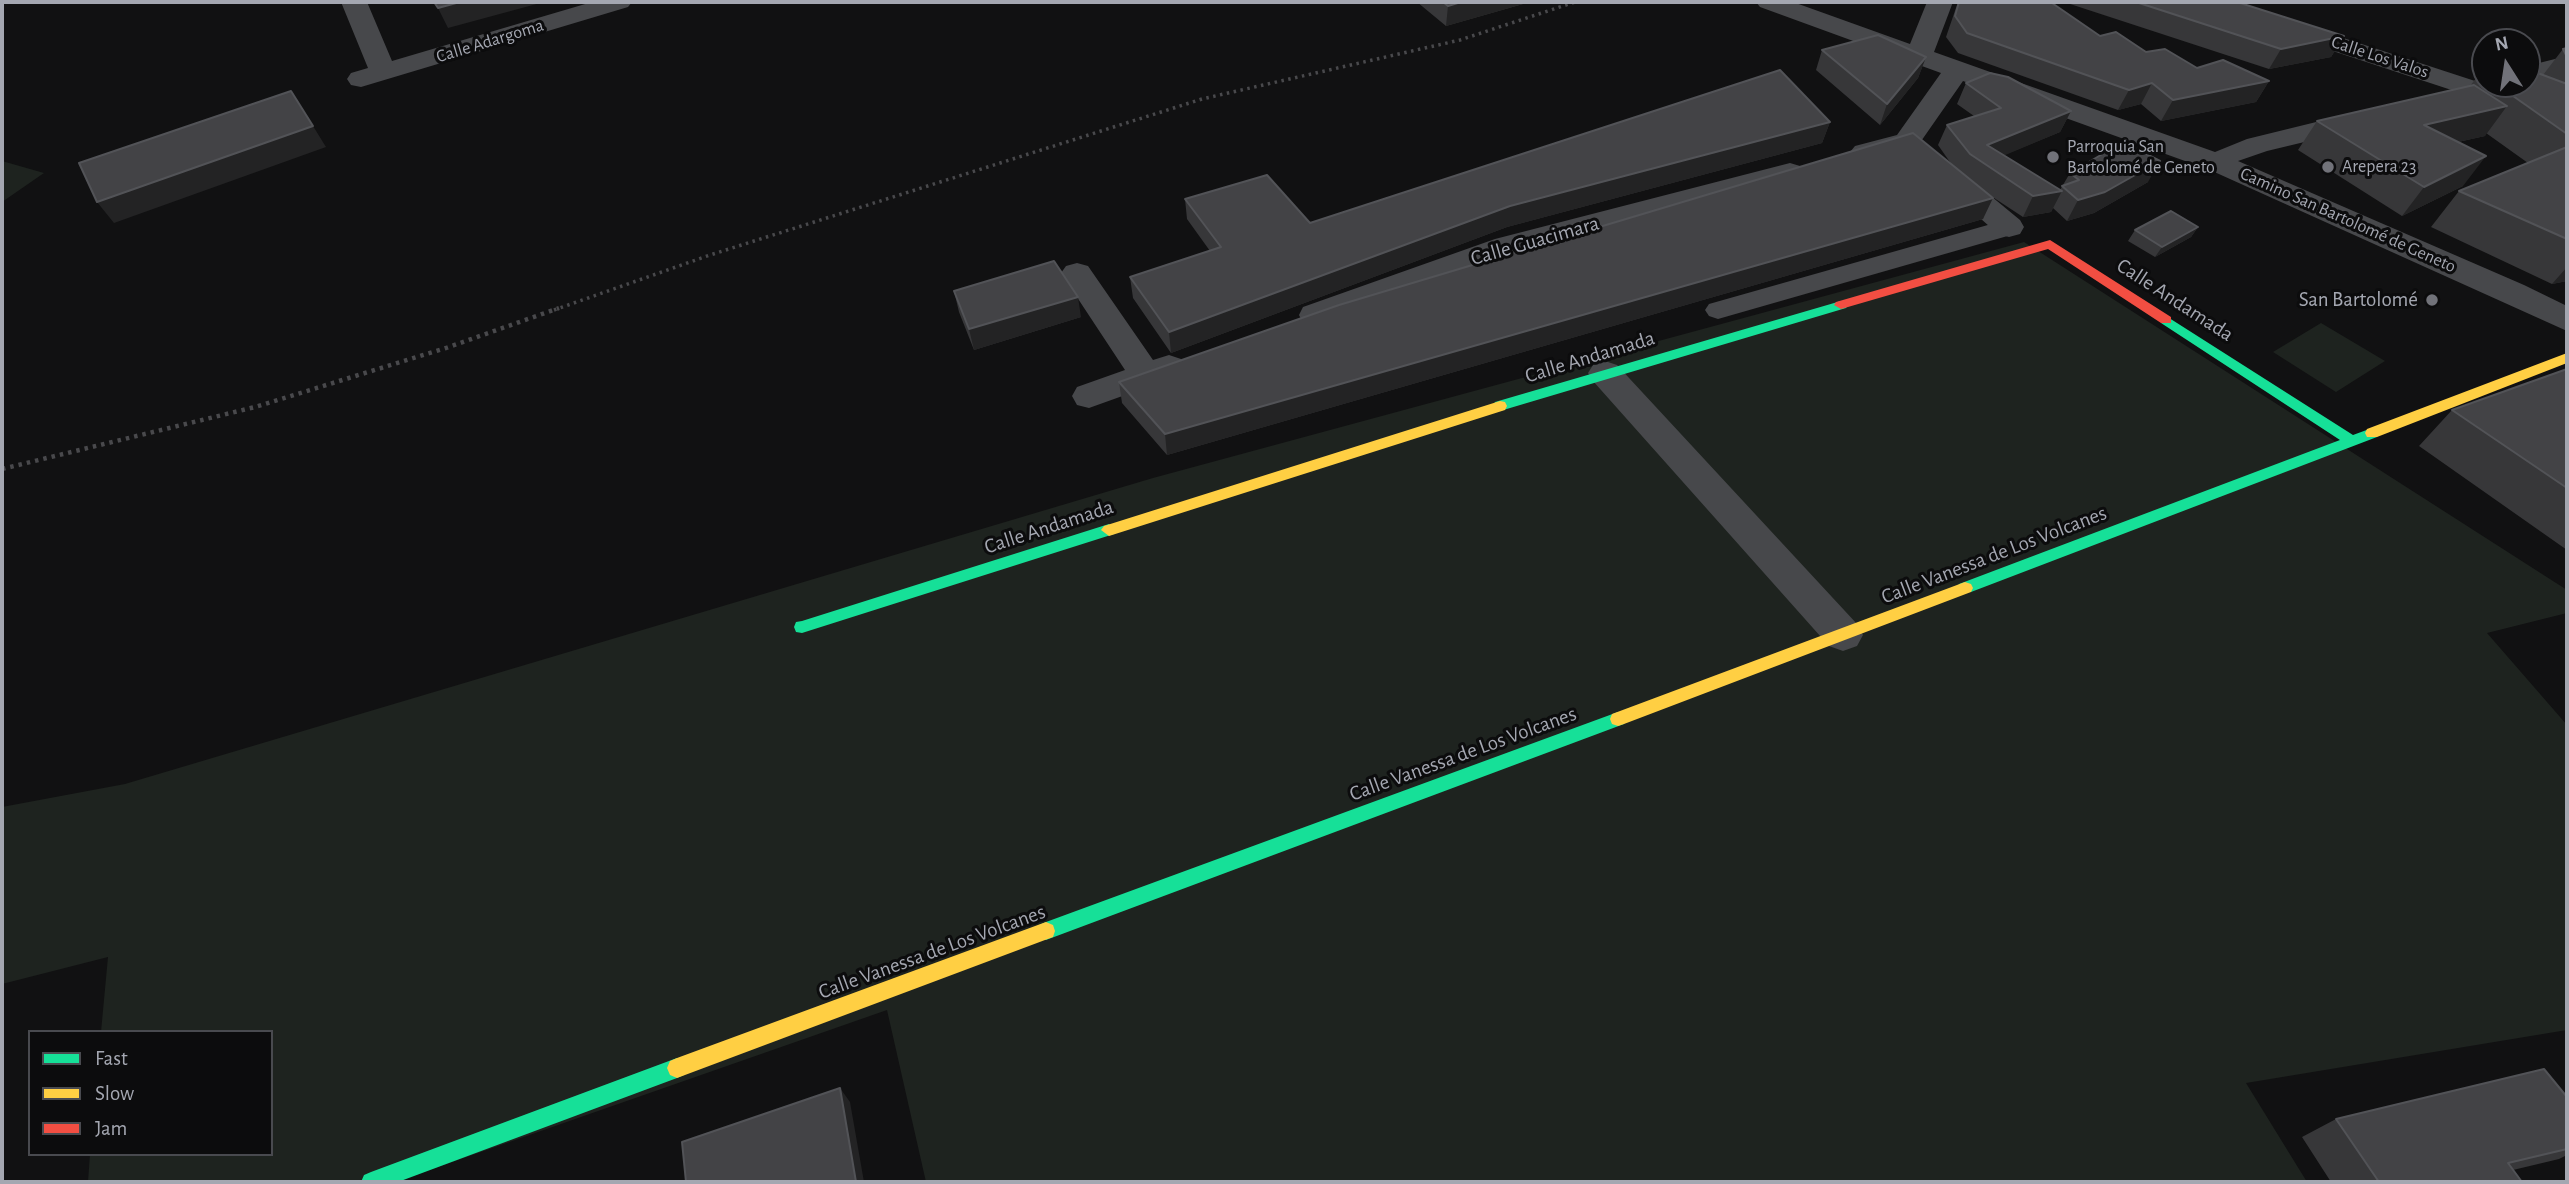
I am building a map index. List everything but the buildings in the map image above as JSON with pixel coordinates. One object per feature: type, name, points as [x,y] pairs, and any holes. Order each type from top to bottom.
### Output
[{"type":"street","name":"Calle Adargoma","points":[[354,2],[372,76],[578,7],[619,2]]},
{"type":"street","name":"Camino San Bartolomé de Geneto","points":[[1769,2],[2220,164],[2513,292],[2567,320]]},
{"type":"street","points":[[1920,56],[1940,2]]},
{"type":"street","name":"Calle Los Valos","points":[[2208,2],[2471,84]]},
{"type":"street","points":[[2541,70],[2567,64]]},
{"type":"street","points":[[1957,69],[1908,141],[2009,227]]},
{"type":"street","points":[[2432,103],[2471,89]]},
{"type":"street","name":"Calle Los Valos","points":[[2510,98],[2567,120]]},
{"type":"street","points":[[2220,164],[2228,155],[2258,145],[2392,113]]},
{"type":"street","name":"Calle Guacimara","points":[[1287,324],[1506,246],[1908,141]]},
{"type":"street","name":"Calle Andamada","points":[[802,627],[1605,373],[2050,244],[2351,440]]},
{"type":"street","points":[[1077,273],[1146,375]]},
{"type":"street","points":[[1089,396],[1197,357]]},
{"type":"street","name":"Calle Vanessa de Los Volcanes","points":[[371,1182],[1843,635],[2567,358]]},
{"type":"street","points":[[1605,373],[1843,635]]},
{"type":"lane","points":[[1718,310],[2009,227]]},
{"type":"path","points":[[2,469],[255,407],[446,348],[710,255],[1189,103],[1460,40],[1575,2]]},
{"type":"shaded area","points":[[2,161],[44,173],[2,202]]},
{"type":"shaded area","points":[[2024,242],[2567,590],[2567,613],[2487,633],[2567,725],[2567,1030],[2246,1083],[2307,1182],[926,1182],[887,1010],[395,1182],[88,1182],[90,1156],[273,1156],[273,1030],[101,1030],[108,957],[2,984],[2,807],[125,784],[1153,478]]},
{"type":"shaded area","points":[[2321,323],[2385,361],[2336,392],[2273,352]]},
{"type":"traffic: fast","points":[[1500,406],[1841,305]]},
{"type":"traffic: fast","points":[[2166,320],[2351,440]]},
{"type":"traffic: fast","points":[[1965,588],[2372,433]]},
{"type":"traffic: fast","points":[[802,627],[1109,530]]},
{"type":"traffic: fast","points":[[1046,931],[1618,719]]},
{"type":"traffic: fast","points":[[371,1182],[677,1068]]},
{"type":"traffic: slow","points":[[2372,433],[2567,358]]},
{"type":"traffic: slow","points":[[1109,530],[1500,406]]},
{"type":"traffic: slow","points":[[1618,719],[1965,588]]},
{"type":"traffic: slow","points":[[677,1068],[1046,931]]},
{"type":"traffic: jam","points":[[1841,305],[2050,244],[2166,320]]},
{"type":"place","name":"Parroquia San Bartolomé de Geneto","points":[[2053,157]]},
{"type":"place","name":"Arepera 23","points":[[2328,167]]},
{"type":"place","name":"San Bartolomé","points":[[2432,300]]}]
